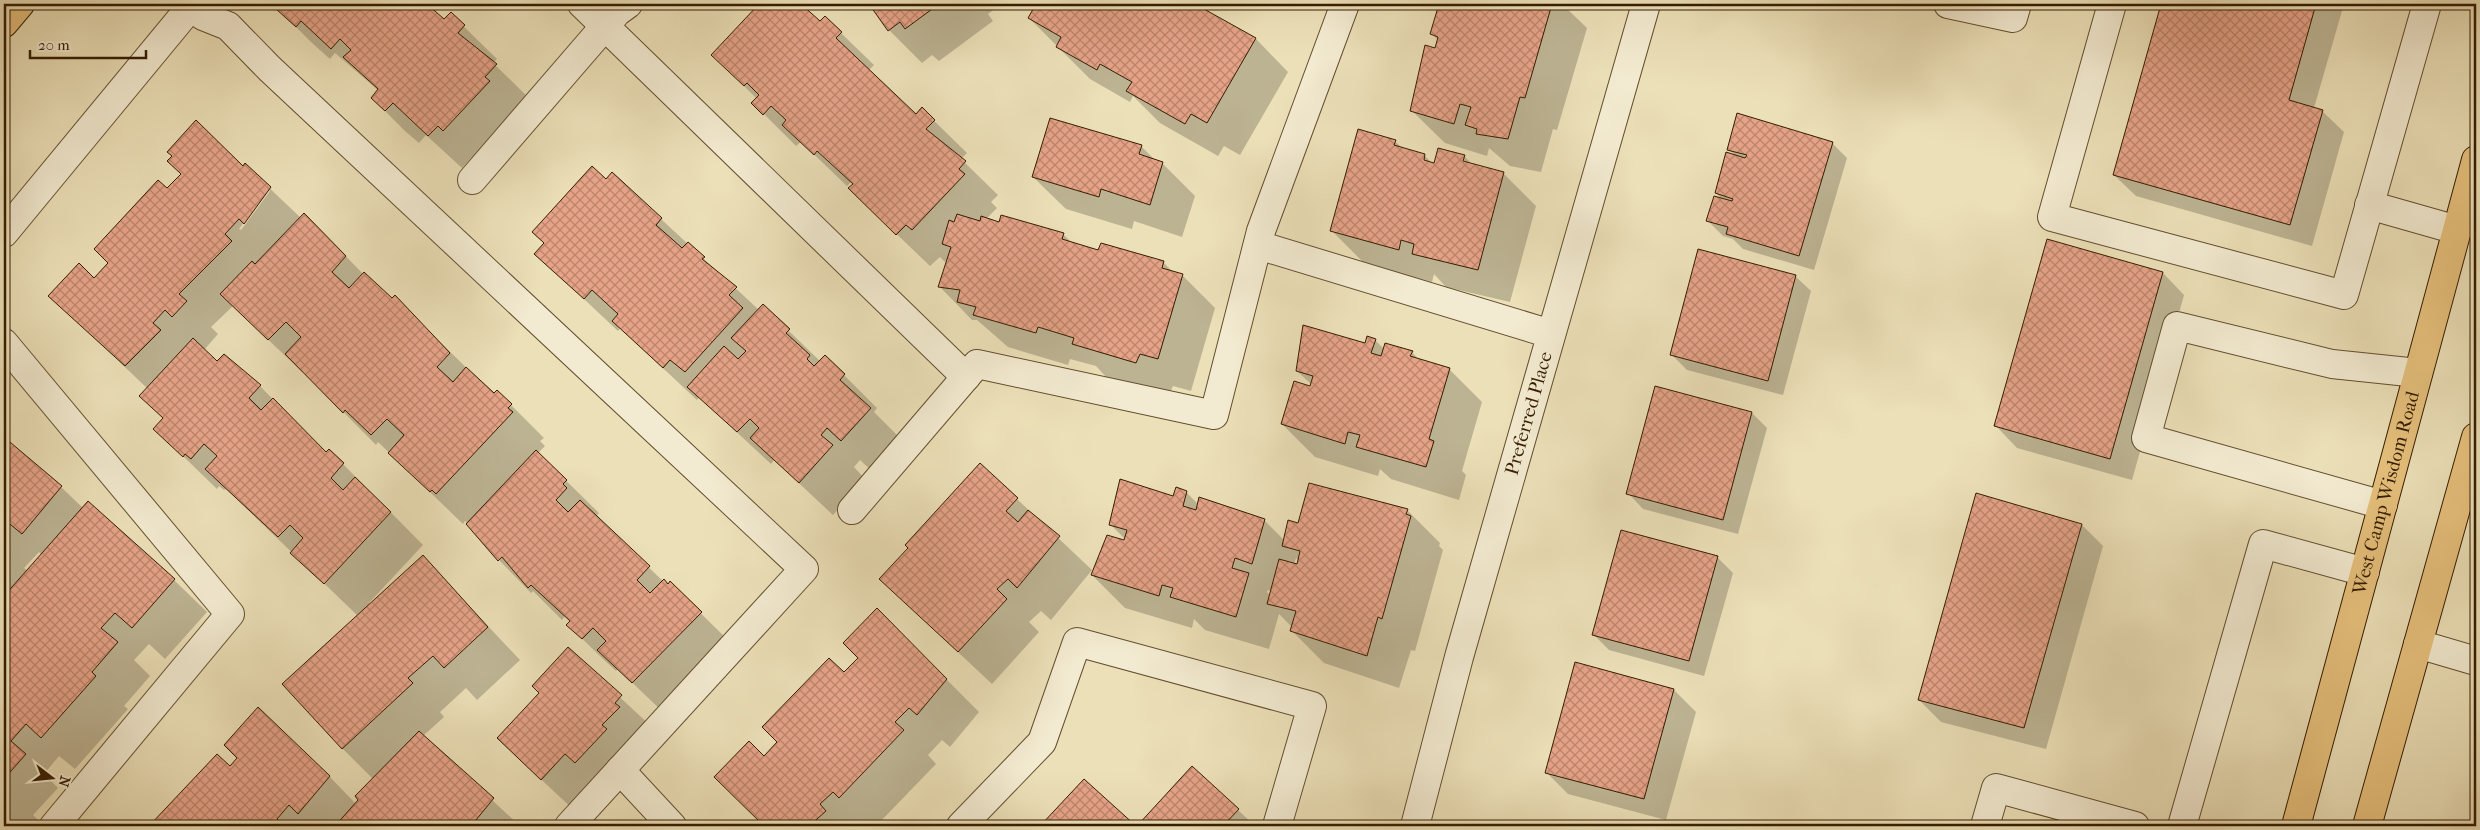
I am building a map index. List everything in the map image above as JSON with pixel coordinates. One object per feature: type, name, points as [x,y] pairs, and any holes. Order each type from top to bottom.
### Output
[{"type":"main road","points":[[4,22],[20,4]]},
{"type":"main road","name":"West Camp Wisdom Road","points":[[2296,826],[2476,160]]},
{"type":"main road","points":[[2367,826],[2476,436]]},
{"type":"street","points":[[4,233],[193,4],[203,16],[228,26],[278,76],[804,569],[620,770],[574,825]]},
{"type":"street","points":[[582,4],[966,377]]},
{"type":"street","points":[[472,180],[605,25],[628,4]]},
{"type":"street","points":[[852,510],[977,364],[1214,415],[1258,244],[1345,4]]},
{"type":"street","name":"Preferred Place","points":[[1415,826],[1459,657],[1646,4]]},
{"type":"street","points":[[1948,4],[2014,18],[2017,4]]},
{"type":"street","points":[[2112,4],[2052,216],[2344,295],[2427,4]]},
{"type":"street","points":[[2369,205],[2457,230]]},
{"type":"street","points":[[1258,244],[1551,334]]},
{"type":"street","points":[[2383,506],[2146,438],[2177,326],[2332,364],[2418,373]]},
{"type":"street","points":[[4,343],[230,614],[54,826]]},
{"type":"street","points":[[2182,826],[2263,544],[2365,572]]},
{"type":"street","points":[[961,826],[1042,742],[1077,642],[1312,706],[1277,826]]},
{"type":"street","points":[[2418,644],[2476,661]]},
{"type":"street","points":[[620,770],[672,826]]},
{"type":"street","points":[[1985,826],[1996,788],[2135,826]]},
{"type":"building","points":[[281,4],[427,4],[444,19],[451,12],[465,25],[458,33],[497,64],[485,77],[490,81],[443,131],[438,126],[428,136],[393,103],[385,111],[371,98],[378,89],[343,57],[351,50],[340,39],[331,49],[301,21],[296,27],[276,9]]},
{"type":"building","points":[[759,4],[801,4],[820,21],[825,16],[842,32],[836,38],[916,114],[922,107],[935,120],[926,129],[966,161],[959,169],[965,174],[912,230],[906,225],[896,235],[848,188],[853,184],[817,151],[814,155],[782,125],[786,120],[771,106],[763,115],[751,103],[759,95],[747,83],[744,86],[711,55]]},
{"type":"building","points":[[869,4],[939,4],[905,29],[900,22],[888,31]]},
{"type":"building","points":[[1036,4],[1195,4],[1256,38],[1207,123],[1191,114],[1185,124],[1126,91],[1132,82],[1100,64],[1097,70],[1056,47],[1061,37],[1028,18]]},
{"type":"building","points":[[1439,4],[1552,4],[1525,98],[1520,97],[1508,139],[1476,134],[1477,129],[1465,125],[1471,107],[1460,104],[1454,124],[1410,111],[1425,45],[1435,48],[1438,37],[1430,34]]},
{"type":"building","points":[[2161,4],[2316,4],[2289,100],[2323,110],[2290,225],[2113,175]]},
{"type":"building","points":[[1737,113],[1833,142],[1799,256],[1726,234],[1728,227],[1706,221],[1714,196],[1732,201],[1733,199],[1715,193],[1726,152],[1745,158],[1747,155],[1727,150]]},
{"type":"building","points":[[1050,118],[1142,145],[1139,154],[1163,162],[1150,205],[1101,189],[1099,197],[1032,177]]},
{"type":"building","points":[[196,120],[243,166],[245,163],[271,187],[244,224],[239,219],[225,234],[232,241],[179,294],[187,301],[172,317],[165,310],[153,323],[161,330],[125,366],[48,296],[79,263],[94,278],[108,263],[94,249],[158,180],[167,188],[181,174],[167,161],[172,156],[167,152]]},
{"type":"building","points":[[1358,129],[1396,140],[1394,145],[1425,154],[1424,160],[1434,163],[1438,148],[1465,155],[1463,161],[1504,172],[1478,270],[1412,254],[1414,244],[1401,240],[1399,250],[1330,231]]},
{"type":"building","points":[[592,166],[606,179],[612,172],[662,218],[656,225],[682,248],[688,242],[705,257],[702,259],[737,287],[729,295],[743,308],[685,372],[670,360],[663,368],[612,321],[618,314],[592,290],[584,299],[534,254],[544,243],[532,232]]},
{"type":"building","points":[[304,213],[346,256],[332,272],[349,288],[364,272],[392,298],[395,295],[450,353],[437,367],[453,382],[466,367],[494,393],[497,390],[512,404],[508,408],[513,412],[436,494],[432,490],[430,492],[388,453],[404,435],[387,419],[371,435],[345,410],[343,413],[285,354],[301,337],[286,322],[268,340],[220,294],[252,261],[255,264]]},
{"type":"building","points":[[957,214],[980,221],[981,216],[999,222],[1001,215],[1064,233],[1062,239],[1098,250],[1101,243],[1164,261],[1162,268],[1183,274],[1158,359],[1140,354],[1136,363],[1072,344],[1074,338],[1038,327],[1036,333],[973,315],[976,307],[957,302],[960,290],[938,287],[951,247],[942,244],[949,220],[954,222]]},
{"type":"building","points":[[2047,239],[2163,272],[2110,459],[1994,426]]},
{"type":"building","points":[[1698,249],[1796,275],[1768,381],[1670,355]]},
{"type":"building","points":[[763,304],[790,329],[786,333],[810,355],[807,359],[814,366],[825,355],[845,374],[840,380],[871,408],[841,441],[827,428],[821,435],[833,445],[799,483],[750,438],[759,428],[750,419],[737,432],[687,387],[724,346],[738,359],[746,351],[731,338]]},
{"type":"building","points":[[1303,325],[1365,343],[1367,336],[1376,339],[1371,353],[1381,356],[1385,343],[1413,351],[1410,356],[1450,368],[1429,439],[1434,441],[1426,467],[1356,447],[1360,435],[1348,432],[1345,444],[1281,424],[1294,381],[1310,386],[1313,376],[1296,371]]},
{"type":"building","points":[[193,338],[217,361],[224,354],[261,385],[249,398],[261,410],[273,398],[326,452],[329,449],[344,463],[331,478],[343,490],[355,477],[391,512],[324,584],[290,553],[303,538],[290,525],[278,537],[205,469],[217,456],[204,444],[191,459],[185,454],[183,457],[153,429],[163,418],[139,396]]},
{"type":"building","points":[[1655,386],[1752,412],[1723,520],[1626,494]]},
{"type":"building","points":[[4,437],[62,486],[22,534],[4,521]]},
{"type":"building","points":[[536,450],[567,480],[563,484],[567,488],[556,500],[568,512],[580,500],[650,566],[637,580],[650,593],[664,579],[668,584],[670,581],[702,612],[632,683],[597,650],[606,641],[593,628],[582,639],[566,625],[570,621],[531,585],[528,588],[502,557],[498,561],[466,524]]},
{"type":"building","points":[[980,463],[1018,498],[1006,511],[1018,522],[1028,510],[1060,536],[1017,588],[1008,579],[997,589],[1007,599],[958,652],[879,579],[908,548],[905,545]]},
{"type":"building","points":[[1120,479],[1173,496],[1176,487],[1187,491],[1183,506],[1196,510],[1199,497],[1265,519],[1252,564],[1235,558],[1232,568],[1249,573],[1236,617],[1170,597],[1173,588],[1162,585],[1159,596],[1091,575],[1107,535],[1124,540],[1127,530],[1109,525]]},
{"type":"building","points":[[1309,483],[1408,509],[1406,514],[1411,516],[1382,619],[1378,617],[1367,656],[1290,631],[1296,611],[1267,604],[1279,559],[1297,564],[1300,551],[1282,546],[1288,520],[1298,523]]},
{"type":"building","points":[[1976,493],[2082,524],[2024,728],[1918,700]]},
{"type":"building","points":[[88,501],[175,579],[132,628],[115,613],[101,628],[118,642],[92,672],[96,676],[41,738],[26,724],[11,741],[26,754],[4,779],[4,596]]},
{"type":"building","points":[[1621,530],[1718,556],[1689,661],[1592,635]]},
{"type":"building","points":[[4,547],[10,552],[4,560]]},
{"type":"building","points":[[423,555],[488,627],[444,668],[433,656],[408,678],[413,683],[342,749],[282,684]]},
{"type":"building","points":[[877,608],[947,679],[917,715],[909,708],[895,722],[904,730],[839,798],[833,792],[820,804],[826,811],[809,826],[764,826],[714,777],[749,741],[764,756],[777,742],[762,727],[829,658],[844,672],[858,658],[843,643]]},
{"type":"building","points":[[568,647],[622,695],[615,703],[620,707],[602,725],[607,729],[575,763],[565,754],[541,780],[497,738],[539,693],[532,686]]},
{"type":"building","points":[[1575,662],[1674,689],[1644,799],[1545,773]]},
{"type":"building","points":[[258,707],[330,776],[298,814],[289,805],[277,819],[285,826],[149,826],[217,754],[230,766],[237,758],[224,745]]},
{"type":"building","points":[[419,731],[494,798],[471,826],[447,826],[444,824],[442,826],[335,826],[358,800],[355,796]]},
{"type":"building","points":[[1192,766],[1239,809],[1223,826],[1137,826]]},
{"type":"building","points":[[1084,779],[1136,826],[1040,826]]}]
